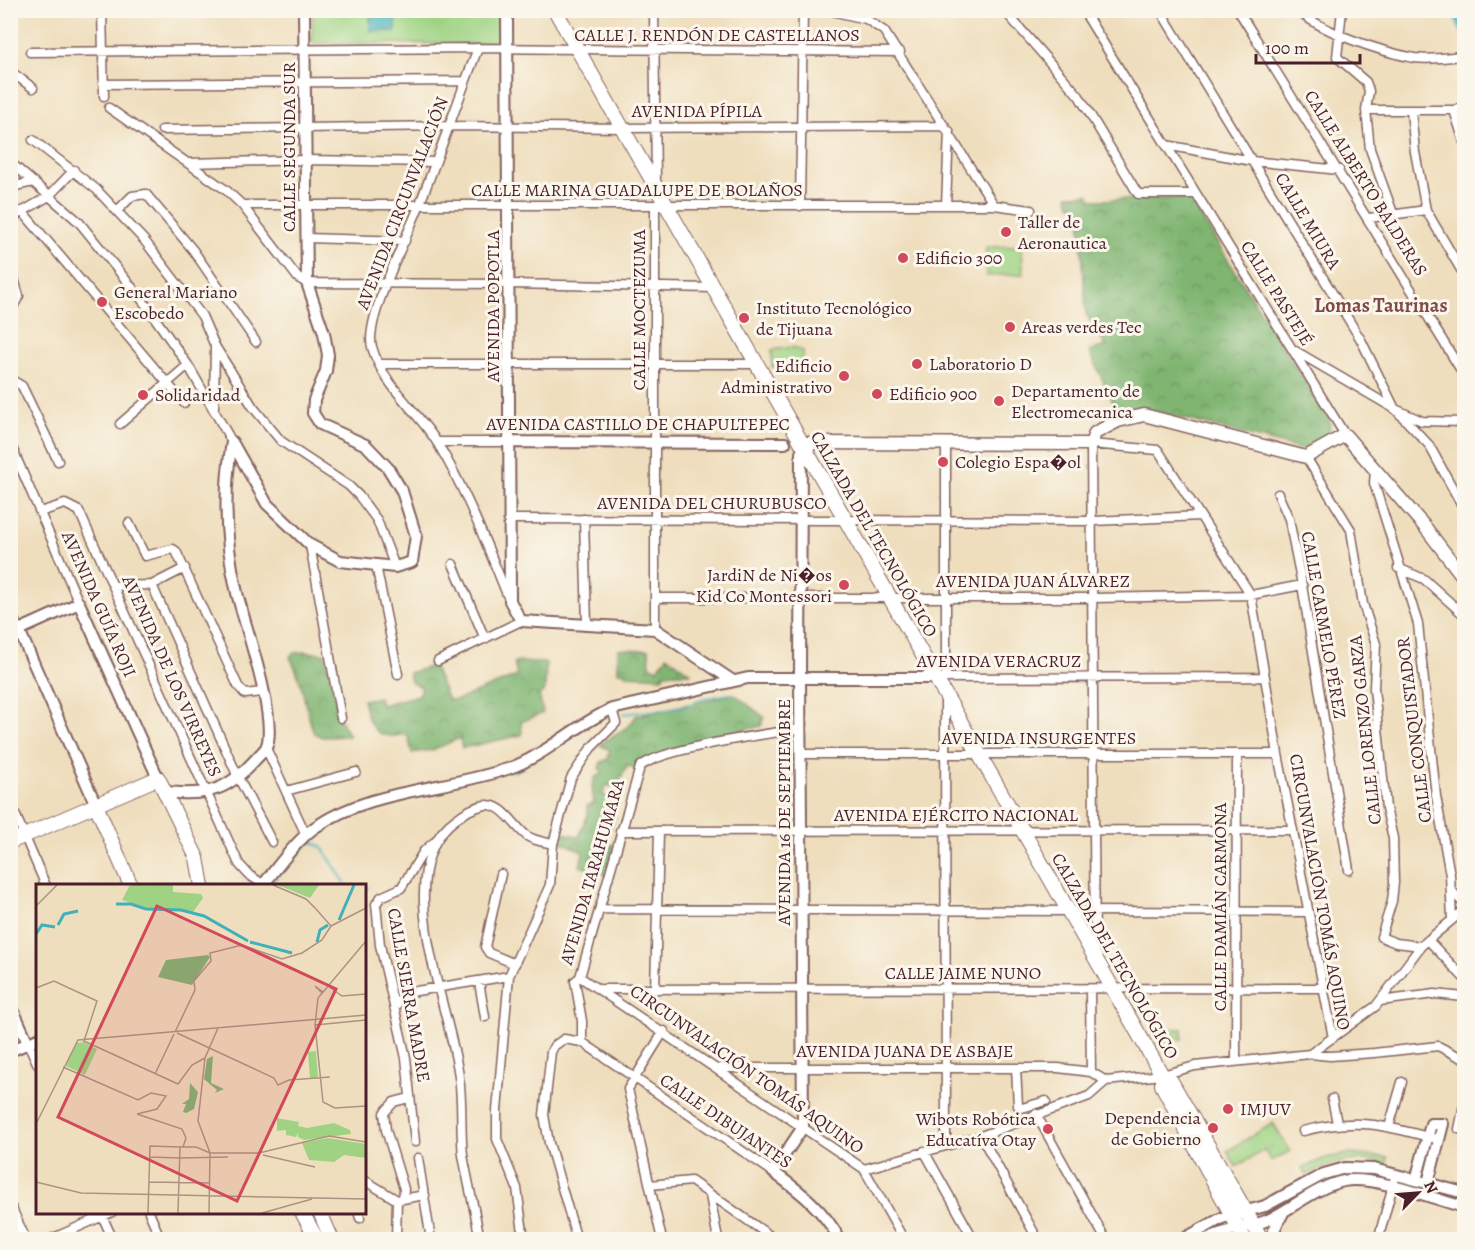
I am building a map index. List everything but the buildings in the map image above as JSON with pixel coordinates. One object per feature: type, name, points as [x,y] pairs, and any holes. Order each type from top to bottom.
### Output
[{"type":"main road","name":"CALZADA DEL TECNOLÓGICO","points":[[555,10],[656,187],[662,207],[714,288],[801,448],[940,678],[945,694],[1113,990],[1162,1075],[1171,1081],[1262,1239]]},
{"type":"main road","points":[[1091,444],[1095,433],[1118,421],[1144,415],[1306,457],[1330,446],[1345,435]]},
{"type":"main road","name":"CALLE PASTEJÉ","points":[[1345,435],[1425,527],[1464,578]]},
{"type":"main road","name":"AVENIDA CASTILLO DE CHAPULTEPEC","points":[[801,448],[946,444],[1091,444]]},
{"type":"main road","points":[[10,842],[158,778],[197,858],[202,884]]},
{"type":"main road","points":[[96,805],[131,884]]},
{"type":"main road","name":"CALZADA DEL TECNOLÓGICO","points":[[1162,1075],[1162,1085],[1242,1233]]},
{"type":"main road","points":[[10,1209],[24,1239]]},
{"type":"main road","points":[[302,1214],[317,1239]]},
{"type":"main road","points":[[321,1214],[332,1239]]},
{"type":"street","points":[[102,10],[104,96]]},
{"type":"street","name":"CALLE SEGUNDA SUR","points":[[304,10],[307,283],[324,333],[328,355],[326,371],[314,400],[313,413],[320,424],[358,441],[374,452],[402,491],[416,536],[415,557],[412,562],[395,567]]},
{"type":"street","name":"AVENIDA POPOTLA","points":[[507,10],[510,601]]},
{"type":"street","points":[[654,10],[656,187]]},
{"type":"street","points":[[800,206],[803,10]]},
{"type":"street","points":[[827,10],[866,20],[884,31],[900,52],[994,205]]},
{"type":"street","points":[[1004,10],[1079,96],[1138,194],[1195,194]]},
{"type":"street","name":"CALLE PASTEJÉ","points":[[1083,10],[1345,435]]},
{"type":"street","name":"CALLE MIURA","points":[[1160,10],[1361,340],[1395,409],[1429,445],[1464,509]]},
{"type":"street","name":"CALLE ALBERTO BALDERAS","points":[[1238,10],[1464,375]]},
{"type":"street","points":[[1297,10],[1319,25],[1341,35],[1414,58],[1460,56]]},
{"type":"street","points":[[1342,10],[1341,35],[1337,54],[1339,61],[1366,82],[1369,92],[1366,110],[1370,149],[1393,213]]},
{"type":"street","name":"CALLE J. RENDÓN DE CASTELLANOS","points":[[30,52],[478,48],[900,52]]},
{"type":"street","name":"AVENIDA CIRCUNVALACIÓN","points":[[478,48],[405,242],[385,285],[371,333],[371,345],[379,364],[400,397],[437,442],[466,496],[510,601],[521,621]]},
{"type":"street","points":[[10,71],[33,88]]},
{"type":"street","points":[[104,84],[465,81]]},
{"type":"street","points":[[1366,110],[1454,110],[1464,105]]},
{"type":"street","points":[[109,108],[125,122],[212,178],[242,205],[298,278],[307,283],[714,288]]},
{"type":"street","points":[[1454,110],[1464,141]]},
{"type":"street","points":[[1411,111],[1414,152],[1426,210],[1464,275]]},
{"type":"street","name":"AVENIDA PÍPILA","points":[[162,130],[449,126],[947,128]]},
{"type":"street","points":[[946,205],[947,128]]},
{"type":"street","points":[[10,162],[91,236],[143,301],[188,365],[267,504],[310,545],[340,561],[395,567],[377,520],[367,506],[349,486],[274,434],[253,407],[215,345],[195,306],[144,240],[74,170],[33,140]]},
{"type":"street","points":[[1166,146],[1252,161],[1339,170]]},
{"type":"street","points":[[190,163],[305,160],[435,162]]},
{"type":"street","points":[[10,226],[22,211],[49,196],[74,170]]},
{"type":"street","points":[[10,187],[34,182]]},
{"type":"street","points":[[117,211],[132,196],[146,195],[193,250],[256,342]]},
{"type":"street","name":"CALLE MARINA GUADALUPE DE BOLAÑOS","points":[[242,205],[662,207],[994,205],[1031,210]]},
{"type":"street","name":"CALLE MOCTEZUMA","points":[[655,629],[656,286],[662,207]]},
{"type":"street","points":[[1368,218],[1426,210]]},
{"type":"street","points":[[22,211],[184,403]]},
{"type":"street","points":[[306,238],[405,242]]},
{"type":"street","points":[[10,265],[19,296],[10,312]]},
{"type":"street","points":[[215,345],[215,411]]},
{"type":"street","points":[[1290,347],[1395,409],[1422,421],[1464,423]]},
{"type":"street","points":[[379,364],[757,364]]},
{"type":"street","points":[[120,424],[188,365]]},
{"type":"street","points":[[10,378],[22,386],[58,461]]},
{"type":"street","points":[[165,792],[207,793],[238,777],[266,748],[269,733],[262,692],[228,551],[225,522],[232,442]]},
{"type":"street","name":"AVENIDA CASTILLO DE CHAPULTEPEC","points":[[437,442],[785,443],[801,448]]},
{"type":"street","name":"AVENIDA GUÍA ROJI","points":[[10,443],[158,778]]},
{"type":"street","points":[[940,678],[946,598],[946,444]]},
{"type":"street","points":[[1091,444],[1094,521],[1092,754],[1095,958]]},
{"type":"street","name":"AVENIDA CASTILLO DE CHAPULTEPEC","points":[[1091,444],[1158,450]]},
{"type":"street","name":"AVENIDA 16 DE SEPTIEMBRE","points":[[801,448],[803,1127]]},
{"type":"street","name":"CIRCUNVALACIÓN TOMÁS AQUINO","points":[[580,976],[719,1068],[864,1169],[946,1144],[981,1136],[1089,1096],[1106,1081],[1162,1075],[1195,1066],[1310,1054],[1329,1041],[1324,988],[1278,754],[1251,595],[1158,450]]},
{"type":"street","name":"CALLE LORENZO GARZA","points":[[1306,457],[1351,530],[1363,603],[1376,644],[1374,688],[1386,808],[1393,838],[1394,873],[1392,902],[1381,937],[1396,943],[1425,943]]},
{"type":"street","name":"CALLE CONQUISTADOR","points":[[1375,471],[1374,483],[1398,568],[1418,624],[1452,920]]},
{"type":"street","name":"CALLE CARMELO PÉREZ","points":[[1278,494],[1289,519],[1302,585],[1348,870]]},
{"type":"street","name":"AVENIDA DE LOS VIRREYES","points":[[40,512],[65,504],[79,511],[239,864],[261,884]]},
{"type":"street","name":"AVENIDA DEL CHURUBUSCO","points":[[511,519],[1094,521],[1200,516]]},
{"type":"street","points":[[584,519],[587,624]]},
{"type":"street","points":[[129,523],[145,556],[172,549],[184,568],[242,692],[249,695],[262,692]]},
{"type":"street","points":[[310,545],[341,718]]},
{"type":"street","points":[[453,564],[485,639]]},
{"type":"street","points":[[376,565],[398,674]]},
{"type":"street","points":[[113,586],[152,585],[184,568]]},
{"type":"street","points":[[1398,568],[1424,579],[1464,615]]},
{"type":"street","points":[[152,585],[238,777],[272,842]]},
{"type":"street","name":"AVENIDA JUAN ÁLVAREZ","points":[[655,598],[1093,598],[1251,595],[1302,585]]},
{"type":"street","points":[[15,632],[80,603]]},
{"type":"street","points":[[10,611],[15,632],[96,805]]},
{"type":"street","points":[[438,661],[521,621],[587,624],[655,629],[733,681]]},
{"type":"street","name":"AVENIDA VERACRUZ","points":[[263,884],[306,835],[324,822],[353,808],[510,768],[595,716],[612,709],[733,681],[800,677],[1264,677]]},
{"type":"street","points":[[945,694],[946,1144]]},
{"type":"street","points":[[524,1239],[517,1188],[497,1139],[497,1111],[509,976],[550,885],[553,844],[571,778],[591,748],[616,723],[612,709]]},
{"type":"street","name":"AVENIDA TARAHUMARA","points":[[582,1042],[582,1021],[574,984],[580,976],[601,909],[636,777],[643,764],[712,743],[801,729]]},
{"type":"street","points":[[266,748],[306,835]]},
{"type":"street","name":"AVENIDA INSURGENTES","points":[[801,754],[1278,754]]},
{"type":"street","name":"CALLE DAMIÁN CARMONA","points":[[1236,1061],[1237,754]]},
{"type":"street","points":[[286,791],[356,772]]},
{"type":"street","points":[[10,802],[46,884]]},
{"type":"street","points":[[480,1239],[463,1153],[460,1078],[439,988],[424,898],[424,875],[434,843],[453,821],[472,809],[487,805],[500,809],[535,840],[553,844]]},
{"type":"street","name":"AVENIDA EJÉRCITO NACIONAL","points":[[620,831],[1293,830]]},
{"type":"street","points":[[655,990],[659,832]]},
{"type":"street","name":"CALLE SIERRA MADRE","points":[[415,1142],[406,1058],[396,1006],[380,945],[377,901],[400,888],[424,851],[434,843]]},
{"type":"street","points":[[501,874],[485,947],[489,953],[515,964]]},
{"type":"street","points":[[1450,890],[1464,904]]},
{"type":"street","points":[[601,909],[1309,912]]},
{"type":"street","points":[[1330,1056],[1326,1051],[1329,1041],[1380,1001],[1425,943],[1464,910]]},
{"type":"street","points":[[1425,943],[1464,978]]},
{"type":"street","points":[[396,1006],[404,993],[509,976]]},
{"type":"street","points":[[479,982],[485,1017]]},
{"type":"street","name":"CALLE JAIME NUNO","points":[[602,989],[1324,988]]},
{"type":"street","points":[[1090,990],[1091,1071],[1106,1081]]},
{"type":"street","points":[[1380,1001],[1435,994],[1464,997]]},
{"type":"street","points":[[10,1004],[33,1041],[10,1051]]},
{"type":"street","points":[[662,1239],[628,1089],[664,1031]]},
{"type":"street","points":[[577,1239],[549,1143],[544,1115],[546,1085],[554,1046],[564,1039],[582,1042]]},
{"type":"street","name":"CALLE DIBUJANTES","points":[[582,1042],[809,1197],[840,1239]]},
{"type":"street","points":[[1310,1054],[1330,1056],[1438,1046],[1464,1059]]},
{"type":"street","name":"AVENIDA JUANA DE ASBAJE","points":[[719,1068],[946,1067],[1091,1071]]},
{"type":"street","points":[[1016,1068],[1018,1106],[1022,1108],[1046,1101]]},
{"type":"street","points":[[1389,1127],[1402,1082]]},
{"type":"street","points":[[396,1239],[400,1199],[404,1189],[386,1130],[384,1113],[394,1102],[409,1098]]},
{"type":"street","points":[[1332,1099],[1337,1123]]},
{"type":"street","points":[[1438,1123],[1462,1130],[1464,1105]]},
{"type":"street","points":[[1036,1114],[1106,1239]]},
{"type":"street","points":[[1303,1131],[1337,1123],[1371,1123],[1439,1140]]},
{"type":"street","points":[[1416,1180],[1427,1137],[1438,1123]]},
{"type":"street","points":[[1428,1183],[1439,1140],[1438,1123]]},
{"type":"street","points":[[773,1172],[803,1127]]},
{"type":"street","points":[[981,1136],[1038,1239]]},
{"type":"street","points":[[924,1151],[974,1239]]},
{"type":"street","points":[[418,1158],[431,1239]]},
{"type":"street","points":[[1206,1239],[1222,1230],[1231,1215],[1265,1206],[1334,1170],[1355,1167],[1396,1174],[1464,1193]]},
{"type":"street","points":[[864,1169],[904,1239]]},
{"type":"street","points":[[1378,1239],[1396,1174]]},
{"type":"street","points":[[650,1185],[687,1180],[776,1239]]},
{"type":"street","points":[[366,1181],[400,1199],[425,1195]]},
{"type":"street","points":[[1182,1239],[1222,1230],[1242,1233],[1344,1181],[1366,1181],[1464,1207]]},
{"type":"street","points":[[710,1195],[718,1239]]},
{"type":"street","points":[[1277,1239],[1274,1230],[1285,1211]]},
{"type":"street","points":[[150,1214],[161,1239]]},
{"type":"street","points":[[301,1214],[305,1231],[311,1239]]},
{"type":"street","points":[[50,1239],[102,1215],[113,1239]]},
{"type":"street","points":[[1463,1239],[1464,1234]]},
{"type":"green space","points":[[313,11],[503,11],[503,44],[312,43]]},
{"type":"green space","points":[[1088,194],[1092,200],[1189,198],[1330,422],[1329,438],[1310,450],[1304,450],[1151,410],[1136,409],[1119,414],[1089,351],[1106,346],[1086,314],[1080,216],[1069,202],[1068,195]]},
{"type":"green space","points":[[1022,246],[1023,274],[986,276],[986,247]]},
{"type":"green space","points":[[792,347],[803,351],[803,367],[772,367],[772,350]]},
{"type":"green space","points":[[618,649],[649,650],[650,666],[658,669],[667,656],[691,673],[664,673],[663,677],[626,675],[625,672],[618,672]]},
{"type":"green space","points":[[293,653],[325,654],[340,720],[349,736],[322,737],[314,733],[298,676],[290,657]]},
{"type":"green space","points":[[514,662],[546,663],[545,690],[539,695],[543,713],[521,722],[522,735],[462,748],[460,738],[432,750],[412,753],[408,736],[386,735],[375,730],[371,725],[363,700],[379,697],[381,705],[419,695],[422,687],[411,682],[409,673],[433,666],[448,700],[457,700],[517,676]]},
{"type":"green space","points":[[734,694],[764,717],[761,726],[698,743],[639,770],[627,765],[617,788],[607,785],[602,795],[613,798],[611,812],[616,816],[605,842],[614,846],[606,875],[580,866],[583,852],[560,841],[557,837],[559,832],[579,837],[588,814],[587,806],[594,803],[592,786],[595,777],[603,774],[599,768],[601,762],[608,759],[610,750],[600,745],[625,729],[636,716]]},
{"type":"green space","points":[[1150,1029],[1182,1029],[1182,1039],[1169,1040],[1159,1046]]},
{"type":"green space","points":[[1273,1123],[1290,1151],[1271,1161],[1264,1150],[1236,1167],[1227,1151]]},
{"type":"green space","points":[[1349,1154],[1388,1158],[1386,1164],[1365,1160],[1335,1163],[1306,1175],[1302,1168],[1326,1158]]},
{"type":"water","points":[[370,16],[396,16],[396,31],[370,31]]},
{"type":"waterway","points":[[1455,10],[1464,31]]},
{"type":"waterway","points":[[623,714],[686,707],[699,699],[731,694]]},
{"type":"waterway","points":[[513,772],[524,767]]},
{"type":"waterway","points":[[272,882],[322,829],[365,809]]},
{"type":"waterway","points":[[310,841],[322,847],[346,884]]},
{"type":"place","name":"Taller de Aeronautica","points":[[1006,232]]},
{"type":"place","name":"Edificio 300","points":[[903,258]]},
{"type":"place","name":"General Mariano Escobedo","points":[[102,302]]},
{"type":"place","name":"Instituto Tecnológico de Tijuana","points":[[744,318]]},
{"type":"place","name":"Areas verdes Tec","points":[[1010,327]]},
{"type":"place","name":"Laboratorio D","points":[[917,364]]},
{"type":"place","name":"Edificio Administrativo","points":[[844,376]]},
{"type":"place","name":"Edificio 900","points":[[877,394]]},
{"type":"place","name":"Solidaridad","points":[[143,395]]},
{"type":"place","name":"Departamento de Electromecanica","points":[[999,401]]},
{"type":"place","name":"Colegio Espa�ol","points":[[943,462]]},
{"type":"place","name":"JardiN de Ni�os Kid Co Montessori","points":[[844,585]]},
{"type":"place","name":"IMJUV","points":[[1228,1109]]},
{"type":"place","name":"Dependencia de Gobierno","points":[[1213,1128]]},
{"type":"place","name":"Wibots Robótica Educatíva Otay","points":[[1048,1129]]},
{"type":"district","name":"Lomas Taurinas","points":[[1381,305]]}]
